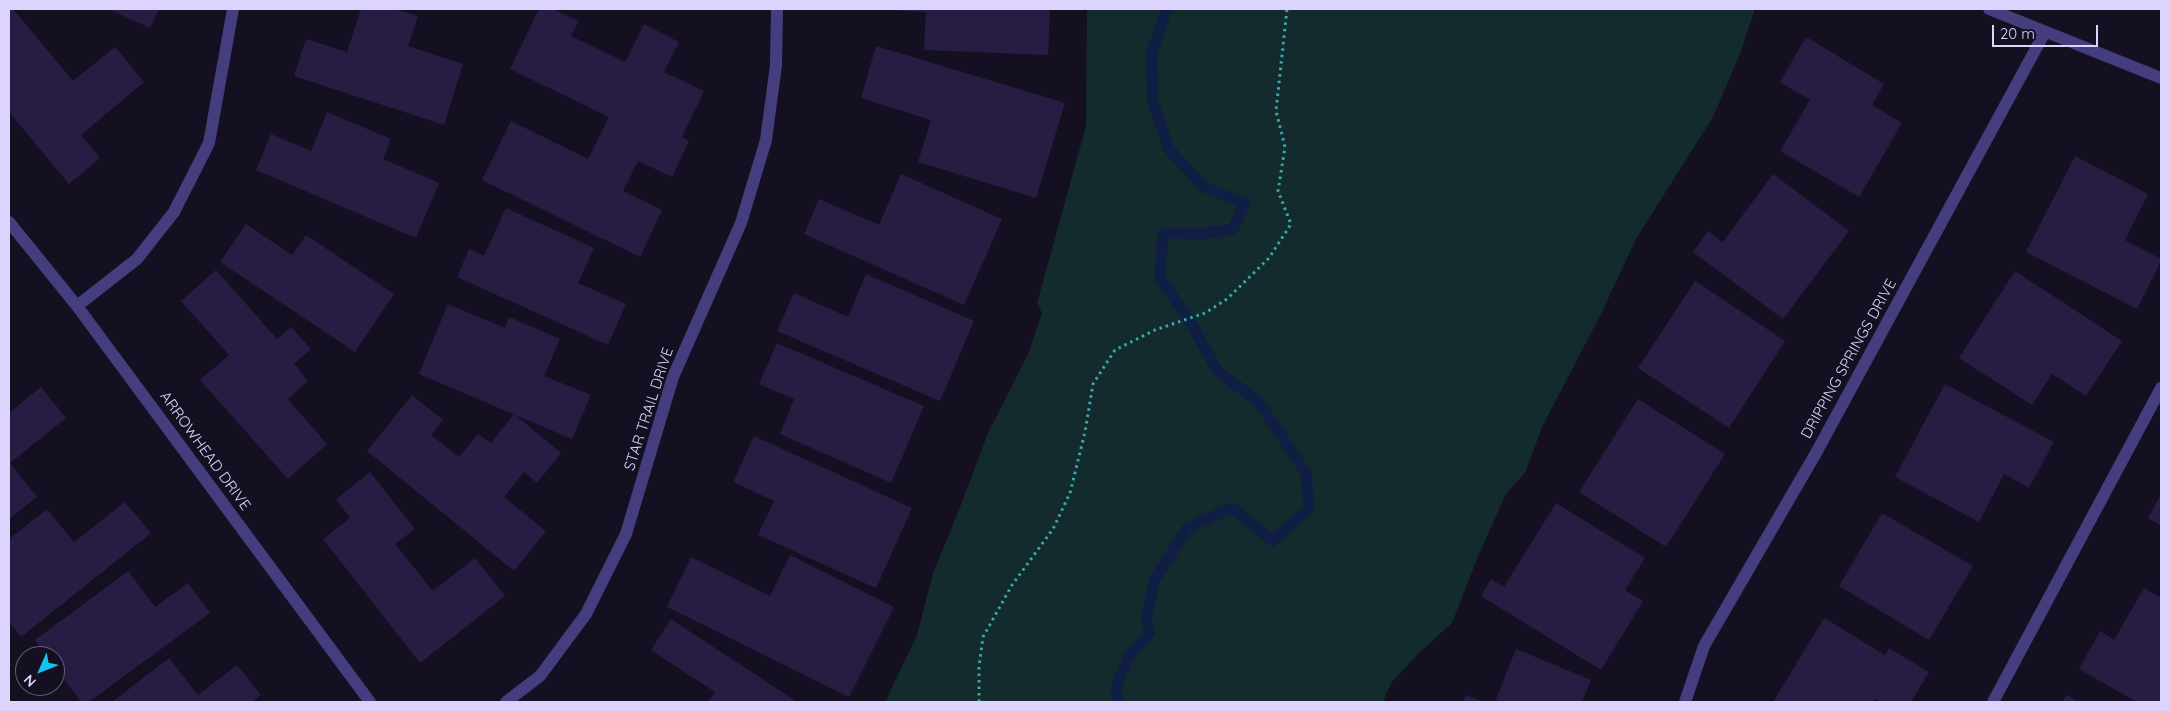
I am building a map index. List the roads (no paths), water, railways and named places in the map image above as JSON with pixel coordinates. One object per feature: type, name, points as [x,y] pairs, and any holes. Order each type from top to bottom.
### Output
[{"type":"street","points":[[77,306],[138,259],[174,212],[208,143],[233,9]]},
{"type":"street","name":"STAR TRAIL DRIVE","points":[[506,702],[540,676],[586,614],[626,534],[673,377],[741,223],[766,140],[776,65],[777,9]]},
{"type":"street","points":[[1989,9],[2161,78]]},
{"type":"street","name":"DRIPPING SPRINGS DRIVE","points":[[1685,702],[1704,646],[1816,453],[2045,32]]},
{"type":"street","name":"ARROWHEAD DRIVE","points":[[9,222],[77,306],[370,702]]},
{"type":"street","points":[[1992,702],[2161,388]]},
{"type":"waterway","points":[[1118,702],[1116,688],[1128,657],[1150,633],[1146,619],[1155,579],[1188,527],[1232,508],[1273,541],[1309,508],[1306,473],[1258,401],[1218,372],[1191,323],[1160,278],[1163,233],[1200,234],[1233,229],[1245,204],[1204,187],[1169,149],[1153,102],[1151,55],[1167,9]]}]
